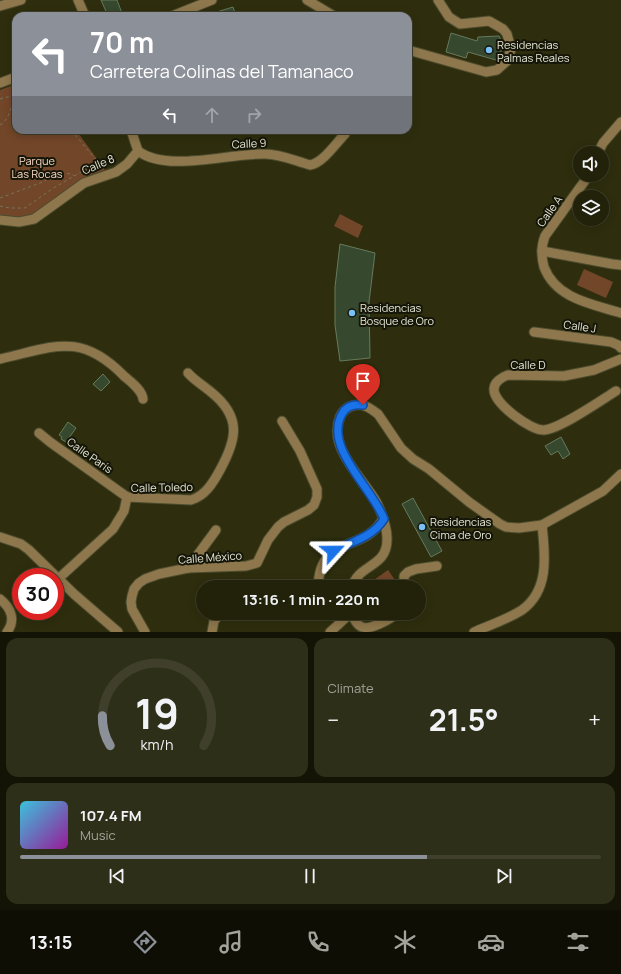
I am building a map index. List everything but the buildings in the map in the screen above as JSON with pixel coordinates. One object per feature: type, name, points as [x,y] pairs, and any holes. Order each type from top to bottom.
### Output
[{"type":"street","points":[[0,6],[21,0]]},
{"type":"street","points":[[78,0],[83,12]]},
{"type":"street","points":[[182,12],[212,0]]},
{"type":"street","points":[[307,0],[327,12]]},
{"type":"street","points":[[412,51],[486,72],[497,70],[507,61],[511,48],[507,34],[503,29],[489,21],[460,24],[449,17],[438,0]]},
{"type":"street","points":[[0,83],[12,78]]},
{"type":"street","points":[[602,146],[621,122]]},
{"type":"street","points":[[132,134],[138,151]]},
{"type":"street","name":"Calle 9","points":[[138,151],[157,160],[166,161],[266,154],[281,156],[310,165],[321,160],[345,134]]},
{"type":"street","name":"Calle 8","points":[[0,220],[19,222],[34,219],[84,183],[116,172],[127,164],[138,151]]},
{"type":"street","name":"Calle A","points":[[542,250],[542,244],[546,236],[584,182]]},
{"type":"street","points":[[621,265],[542,250],[542,258],[546,271],[558,288],[578,300],[621,313]]},
{"type":"street","name":"Calle J","points":[[534,332],[612,342],[618,344],[621,348]]},
{"type":"street","points":[[0,359],[50,347],[68,346],[83,348],[97,353],[114,366],[140,393],[143,399]]},
{"type":"street","name":"Calle D","points":[[616,391],[556,427],[543,430],[529,426],[506,409],[495,394],[494,389],[497,382],[502,377],[508,375],[564,376],[594,370],[621,359]]},
{"type":"street","name":"Calle Toledo","points":[[64,574],[113,529],[124,511],[127,497],[191,500],[198,498],[204,494],[226,460],[233,441],[233,422],[223,403],[210,391],[194,380],[188,373]]},
{"type":"street","points":[[356,580],[358,575],[381,560],[388,538],[384,519],[376,502],[346,458],[338,438],[338,427],[341,416],[348,407],[363,405],[373,410],[378,414],[401,448],[414,459],[500,524],[513,528],[542,525],[603,491],[621,474]]},
{"type":"street","name":"Calle México","points":[[144,632],[132,609],[132,596],[134,589],[139,583],[152,576],[188,568],[246,566],[257,563],[268,540],[278,527],[314,505],[317,497],[317,489],[294,440],[282,421]]},
{"type":"street","name":"Calle París","points":[[39,433],[127,497]]},
{"type":"street","points":[[318,580],[318,575],[328,554],[365,537],[377,528],[384,519]]},
{"type":"street","points":[[474,632],[512,615],[522,609],[536,596],[545,564],[542,525]]},
{"type":"street","points":[[188,568],[216,530]]},
{"type":"street","points":[[0,537],[21,544],[47,568]]},
{"type":"street","points":[[404,580],[404,576],[408,572],[437,566]]},
{"type":"street","points":[[64,584],[118,632]]},
{"type":"street","points":[[0,599],[7,604],[13,620],[11,631]]},
{"type":"street","points":[[212,632],[216,620]]},
{"type":"street","points":[[330,632],[343,620]]},
{"type":"street","points":[[356,620],[360,626],[364,628],[386,620]]},
{"type":"path","points":[[0,99],[12,96]]},
{"type":"path","points":[[0,125],[8,118],[12,104]]},
{"type":"path","points":[[0,206],[25,208],[52,189],[98,162],[74,134]]},
{"type":"path","points":[[0,198],[50,179],[61,173],[72,174],[74,176]]},
{"type":"green space","name":"Parque Las Rocas","points":[[12,86],[12,134],[79,134],[105,170],[86,177],[27,218],[0,217],[0,90]]},
{"type":"green space","points":[[340,214],[363,226],[358,238],[334,226]]},
{"type":"green space","points":[[584,269],[613,282],[606,298],[577,285]]},
{"type":"green space","points":[[388,570],[395,580],[374,580]]},
{"type":"place","name":"Residencias Palmas Reales","points":[[489,50]]},
{"type":"place","name":"Residencias Bosque de Oro","points":[[352,313]]},
{"type":"place","name":"Residencias Cima de Oro","points":[[422,527]]},
{"type":"route","points":[[333,551],[365,537],[377,528],[384,519],[376,502],[346,458],[338,438],[339,421],[344,411],[348,407],[363,405]]}]
